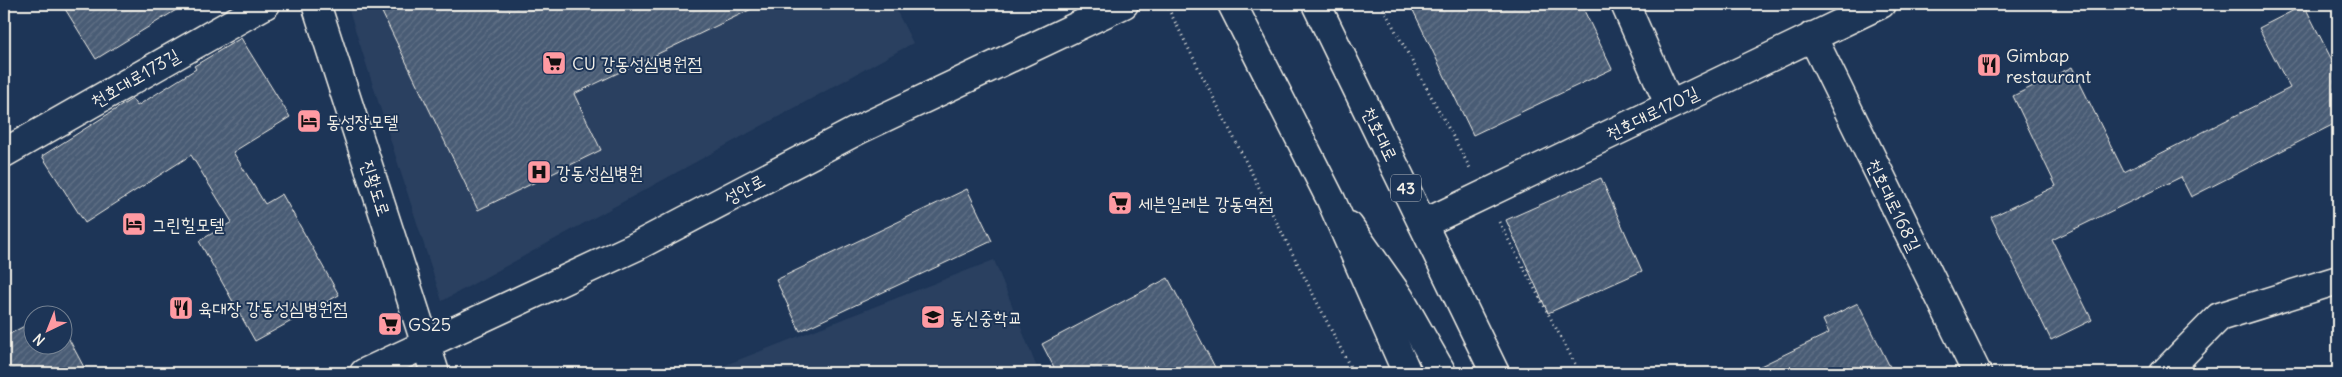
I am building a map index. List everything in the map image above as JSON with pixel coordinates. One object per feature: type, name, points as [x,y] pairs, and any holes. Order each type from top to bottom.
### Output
[{"type":"street","name":"천호대로173길","points":[[4,153],[266,4]]},
{"type":"street","name":"진황도로","points":[[316,4],[435,373]]},
{"type":"street","name":"성안로","points":[[364,373],[635,247],[858,130],[1124,4]]},
{"type":"street","points":[[1232,4],[1331,200],[1407,373]]},
{"type":"street","name":"천호대로","points":[[1316,4],[1495,373]]},
{"type":"street","points":[[1625,4],[1669,104]]},
{"type":"street","name":"천호대로170길","points":[[1423,224],[1669,104],[1881,4]]},
{"type":"street","name":"천호대로168길","points":[[1812,36],[1977,373]]},
{"type":"street","points":[[1331,200],[1400,297],[1442,373]]},
{"type":"street","points":[[2169,372],[2219,317],[2338,280]]},
{"type":"path","points":[[1166,4],[1353,373]]},
{"type":"shaded area","name":"강동성심병원","points":[[347,4],[893,4],[913,43],[442,301]]},
{"type":"shaded area","name":"동신중학교","points":[[994,260],[1039,373],[705,373]]},
{"type":"building","points":[[62,4],[186,4],[96,59]]},
{"type":"building","name":"강동성심병원","points":[[378,4],[762,4],[574,94],[601,150],[478,210]]},
{"type":"building","points":[[1410,4],[1581,4],[1612,69],[1473,135]]},
{"type":"building","points":[[2304,5],[2338,72],[2338,122],[2191,197],[2181,177],[2052,240],[2092,320],[2051,340],[1991,217],[2056,186],[2013,96],[2072,67],[2124,172],[2290,88],[2259,28]]},
{"type":"building","points":[[241,38],[290,117],[233,152],[265,204],[282,194],[339,295],[255,341],[199,241],[232,222],[191,155],[85,223],[42,156],[132,99],[137,106],[196,69],[194,66]]},
{"type":"building","points":[[1601,178],[1642,271],[1548,313],[1506,220]]},
{"type":"building","points":[[967,189],[992,241],[800,331],[776,280]]},
{"type":"building","points":[[1168,278],[1218,373],[1057,373],[1042,344]]},
{"type":"building","points":[[1858,303],[1893,373],[1746,373],[1829,333],[1823,320]]},
{"type":"building","points":[[22,327],[22,354],[72,354],[72,345],[87,373],[4,373],[4,337]]},
{"type":"place","name":"CU 강동성심병원점","points":[[554,63]]},
{"type":"place","name":"Gimbap restaurant","points":[[1989,65]]},
{"type":"place","name":"동성장모텔","points":[[309,121]]},
{"type":"place","name":"강동성심병원","points":[[539,172]]},
{"type":"place","name":"세븐일레븐 강동역점","points":[[1120,203]]},
{"type":"place","name":"그린힐모텔","points":[[134,224]]},
{"type":"place","name":"육대장 강동성심병원점","points":[[181,308]]},
{"type":"place","name":"동신중학교","points":[[933,317]]},
{"type":"place","name":"GS25","points":[[390,324]]}]
